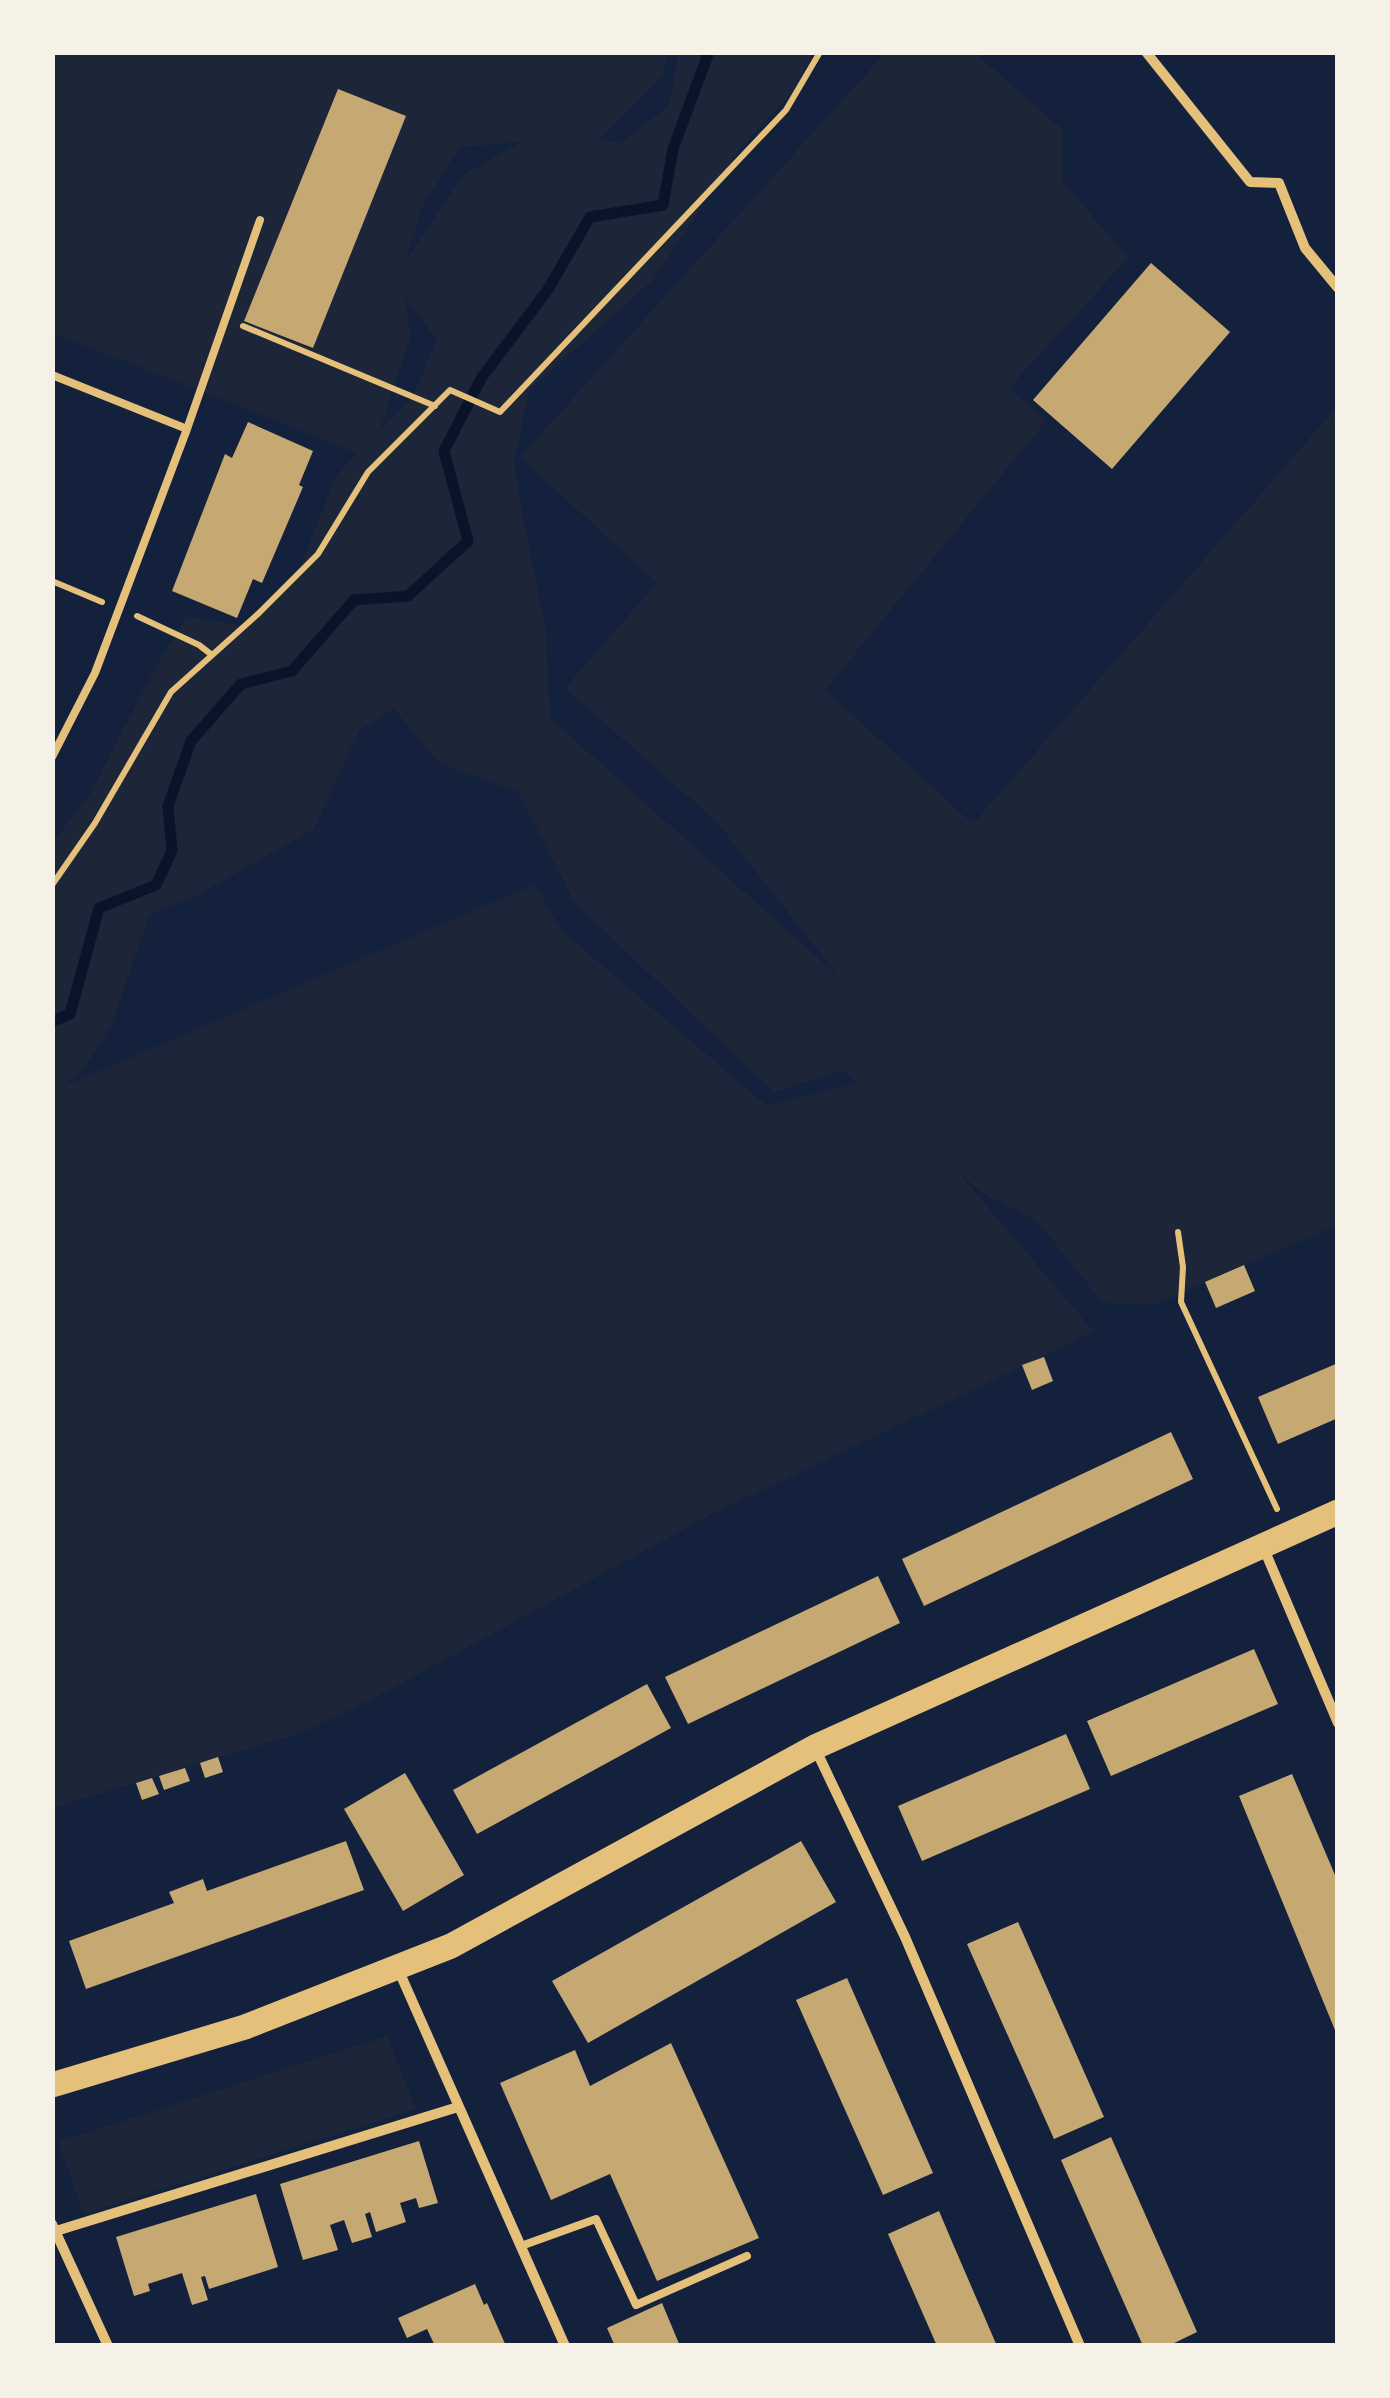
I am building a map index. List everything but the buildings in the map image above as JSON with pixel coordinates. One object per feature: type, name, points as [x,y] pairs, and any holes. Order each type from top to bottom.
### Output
[{"type":"main road","points":[[52,2085],[244,2027],[451,1946],[815,1747],[1338,1512]]},
{"type":"street","points":[[1146,52],[1250,182],[1279,183],[1305,248],[1338,288]]},
{"type":"street","points":[[1263,1546],[1338,1723]]},
{"type":"street","points":[[815,1747],[905,1937],[1080,2346]]},
{"type":"street","points":[[398,1968],[566,2346]]},
{"type":"street","points":[[108,2346],[54,2228],[458,2107]]},
{"type":"lane","points":[[52,757],[96,673],[260,220]]},
{"type":"lane","points":[[52,375],[187,429]]},
{"type":"lane","points":[[522,2246],[596,2218],[636,2305],[746,2256]]},
{"type":"path","points":[[52,886],[95,823],[172,692],[259,614],[318,554],[368,472],[450,390],[500,412],[786,110],[820,52]]},
{"type":"path","points":[[226,319],[435,406]]},
{"type":"path","points":[[1178,1232],[1184,1267],[1180,1302],[1290,1533]]},
{"type":"shaded area","points":[[53,53],[668,53],[663,75],[597,137],[619,144],[669,106],[678,53],[813,53],[793,92],[739,150],[653,280],[530,389],[514,460],[546,630],[550,718],[840,978],[716,821],[565,688],[657,583],[520,457],[885,53],[975,53],[1063,130],[1063,182],[1128,258],[1009,388],[1046,421],[825,690],[973,824],[1337,407],[1337,1225],[1154,1305],[1103,1303],[1038,1222],[982,1193],[957,1171],[1094,1332],[710,1515],[367,1702],[297,1734],[53,1808],[52,843],[89,796],[159,661],[187,617],[241,625],[295,580],[336,476],[358,453],[53,333]],"holes":[[[521,142],[463,175],[405,262],[422,207],[460,147]],[[404,296],[437,340],[412,398],[380,430],[411,336]],[[394,709],[439,763],[518,792],[575,903],[774,1092],[842,1070],[858,1083],[767,1106],[561,930],[535,884],[60,1088],[84,1069],[111,1026],[150,914],[190,899],[313,830],[360,730]]]},
{"type":"shaded area","points":[[387,2036],[416,2109],[84,2214],[58,2142]]},
{"type":"waterway","points":[[52,1022],[70,1014],[99,908],[156,885],[172,851],[168,806],[191,741],[241,684],[292,671],[354,600],[408,596],[468,541],[444,451],[482,377],[547,291],[590,217],[663,205],[673,149],[709,52]]}]
